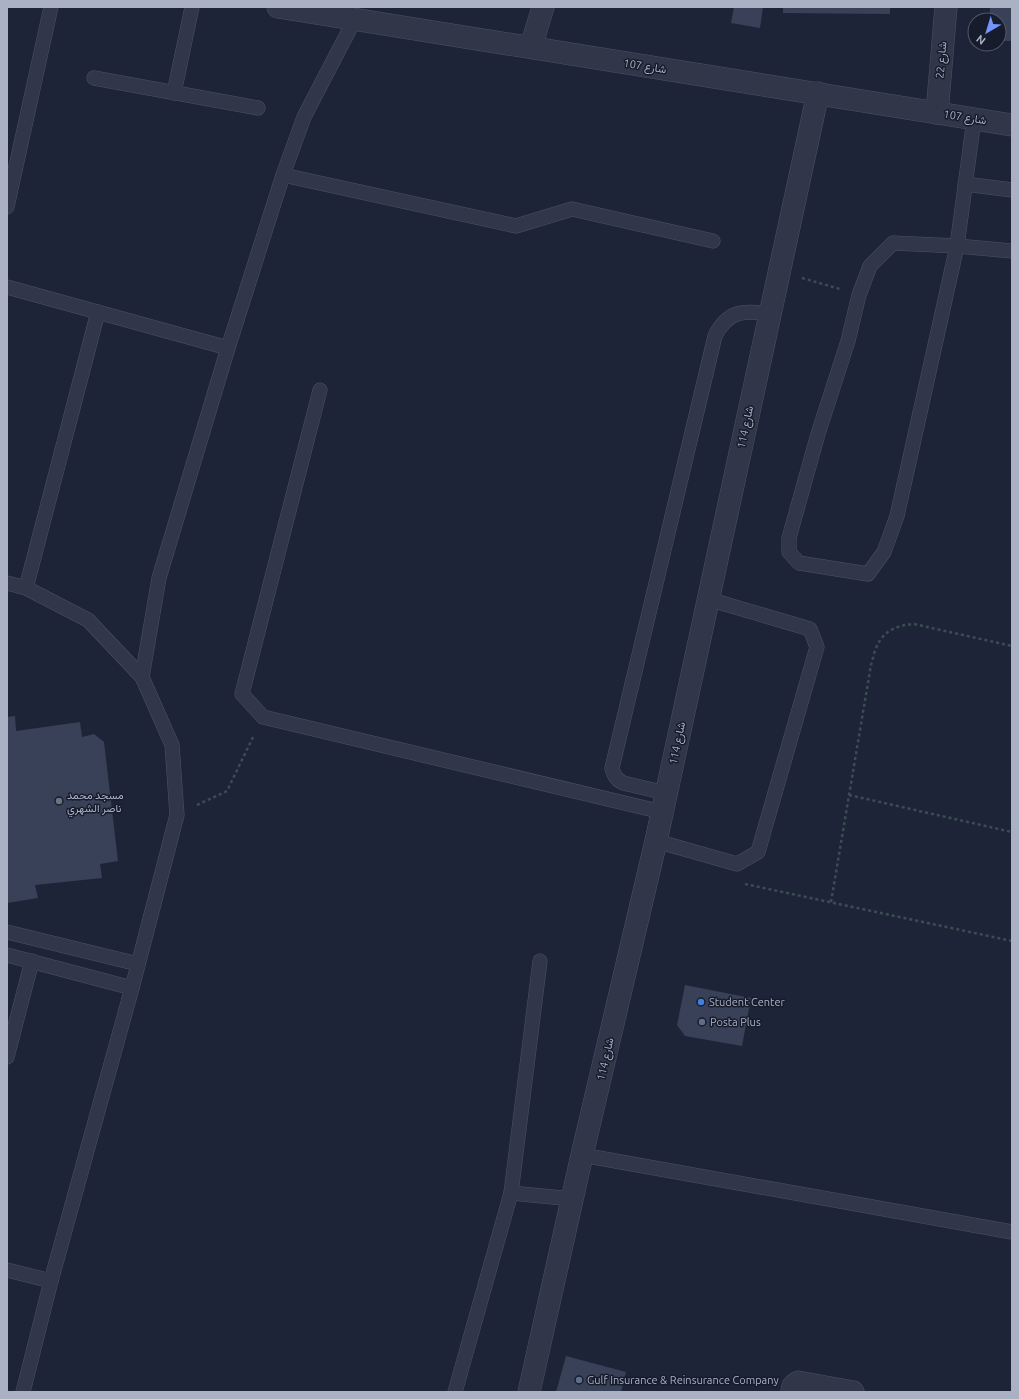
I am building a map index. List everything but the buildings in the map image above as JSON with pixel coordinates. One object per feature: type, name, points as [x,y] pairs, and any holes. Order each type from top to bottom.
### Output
[{"type":"street","name":"شارع 107","points":[[278,7],[1012,125]]},
{"type":"street","points":[[531,48],[543,7]]},
{"type":"street","name":"شارع 22","points":[[937,113],[946,7]]},
{"type":"street","name":"شارع 114","points":[[529,1392],[573,1200],[582,1154],[656,841],[818,93]]},
{"type":"street","points":[[792,1392],[793,1386],[798,1382],[853,1392]]},
{"type":"lane","points":[[7,207],[51,7]]},
{"type":"lane","points":[[174,93],[192,7]]},
{"type":"lane","points":[[142,677],[159,578],[228,348],[283,175],[304,117],[355,19]]},
{"type":"lane","points":[[94,78],[258,108]]},
{"type":"lane","points":[[974,118],[957,246],[897,516],[884,552],[868,574],[799,563],[789,552],[789,538],[818,434],[848,341],[859,295],[870,266],[893,243],[957,246],[1012,250]]},
{"type":"lane","points":[[283,175],[516,226],[572,209],[713,241]]},
{"type":"lane","points":[[965,184],[1012,190]]},
{"type":"lane","points":[[7,288],[228,348]]},
{"type":"lane","points":[[26,588],[98,312]]},
{"type":"lane","points":[[664,802],[617,779],[613,774],[612,768],[715,336],[719,327],[732,315],[748,312],[770,314]]},
{"type":"lane","points":[[320,390],[242,694],[263,717],[664,802]]},
{"type":"lane","points":[[7,583],[26,588],[88,620],[142,677],[172,745],[177,815],[132,988],[51,1281],[24,1392]]},
{"type":"lane","points":[[656,841],[736,864],[758,852],[817,647],[810,629],[708,599]]},
{"type":"lane","points":[[7,932],[138,964]]},
{"type":"lane","points":[[7,955],[132,988]]},
{"type":"lane","points":[[7,1057],[32,961]]},
{"type":"lane","points":[[455,1392],[511,1193],[540,961]]},
{"type":"lane","points":[[582,1154],[1012,1232]]},
{"type":"lane","points":[[511,1193],[573,1200]]},
{"type":"lane","points":[[7,1270],[51,1281]]},
{"type":"path","points":[[779,271],[859,295]]},
{"type":"path","points":[[831,902],[876,646],[885,634],[894,628],[914,624],[1012,646]]},
{"type":"path","points":[[177,815],[227,791],[263,717]]},
{"type":"path","points":[[849,795],[1012,832]]},
{"type":"path","points":[[741,883],[1012,941]]},
{"type":"place","name":"مسجد محمد ناصر الشهري","points":[[59,801]]},
{"type":"place","name":"Student Center","points":[[701,1002]]},
{"type":"place","name":"Posta Plus","points":[[702,1022]]},
{"type":"place","name":"Gulf Insurance & Reinsurance Company","points":[[579,1380]]}]
